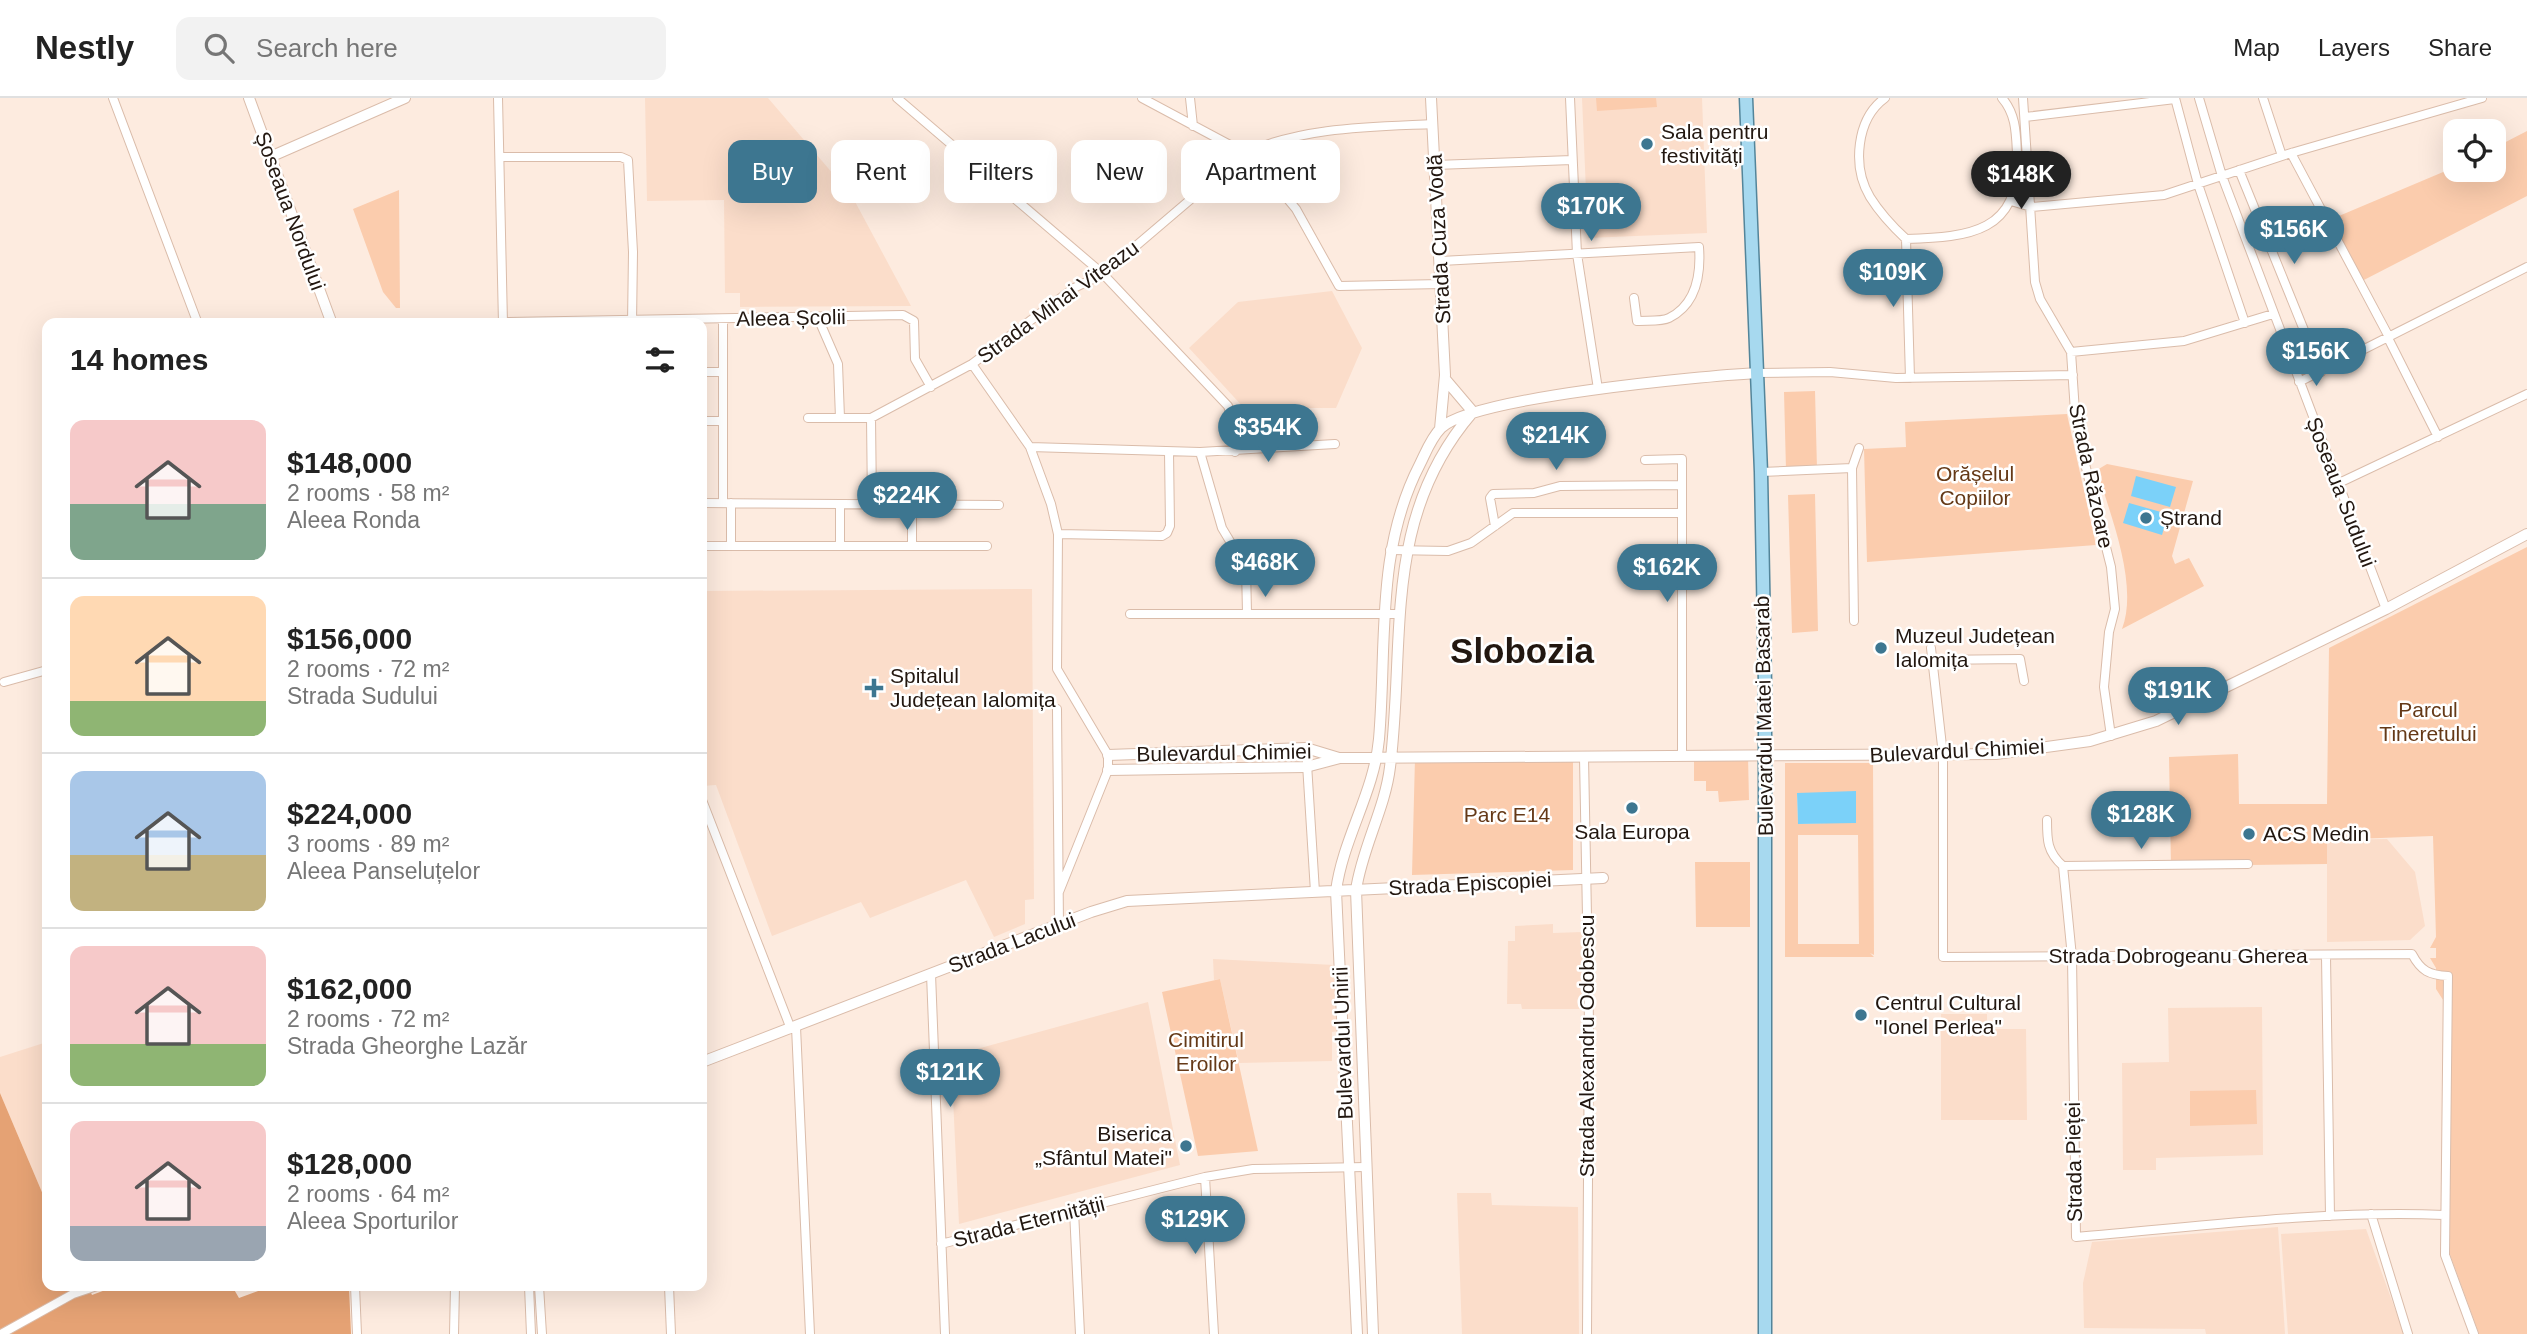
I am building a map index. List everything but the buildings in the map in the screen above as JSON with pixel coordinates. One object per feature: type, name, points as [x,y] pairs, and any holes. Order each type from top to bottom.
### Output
[{"type":"main road","name":"Bulevardul Matei Basarab","points":[[1746,98],[1761,472],[1766,756],[1765,1334]]},
{"type":"street","points":[[113,98],[196,318]]},
{"type":"street","name":"Șoseaua Nordului","points":[[248,98],[330,318]]},
{"type":"street","points":[[270,157],[405,98]]},
{"type":"street","points":[[498,98],[503,318]]},
{"type":"street","points":[[897,98],[1103,274],[1228,406],[1235,426],[1235,452]]},
{"type":"street","points":[[1142,98],[1220,140]]},
{"type":"street","points":[[1191,98],[1193,126]]},
{"type":"street","name":"Strada Cuza Vodă","points":[[1431,98],[1445,379],[1440,429]]},
{"type":"street","points":[[1570,98],[1577,254],[1598,389]]},
{"type":"street","points":[[1885,98],[1865,119],[1860,143],[1864,181],[1878,209],[1906,239],[1910,377]]},
{"type":"street","points":[[1906,239],[1966,235],[1993,221],[2011,201],[2018,178],[2016,130],[2011,111],[2002,98]]},
{"type":"street","name":"Strada Răzoare","points":[[2023,98],[2035,282],[2040,299],[2071,352],[2082,452],[2111,567],[2115,609],[2109,632],[2104,687],[2111,736]]},
{"type":"street","points":[[2025,117],[2175,98],[2198,184],[2245,323]]},
{"type":"street","name":"Șoseaua Sudului","points":[[2199,98],[2222,176],[2386,610]]},
{"type":"street","points":[[2263,98],[2286,154],[2388,338],[2438,437]]},
{"type":"street","points":[[2011,201],[2031,207],[2164,195],[2286,154],[2482,98]]},
{"type":"street","name":"Strada Mihai Viteazu","points":[[1280,140],[1336,129],[1433,124]]},
{"type":"street","points":[[501,157],[621,157],[628,160],[633,252],[632,318]]},
{"type":"street","points":[[1435,165],[1572,160]]},
{"type":"street","points":[[2239,170],[2321,372]]},
{"type":"street","name":"Strada Mihai Viteazu","points":[[872,418],[972,364],[1074,288],[1103,274],[1186,203]]},
{"type":"street","points":[[1291,203],[1309,230],[1339,286],[1442,284]]},
{"type":"street","points":[[1441,261],[1699,247],[1701,271],[1692,297],[1669,318],[1637,321],[1634,298]]},
{"type":"street","points":[[2299,382],[2527,267]]},
{"type":"street","points":[[2071,352],[2183,341],[2273,314]]},
{"type":"street","name":"Aleea Școlii","points":[[707,321],[911,316],[914,321],[915,359],[931,387]]},
{"type":"street","points":[[818,318],[838,364],[839,418]]},
{"type":"street","points":[[723,320],[722,421],[731,546]]},
{"type":"street","points":[[972,364],[1030,447],[1058,534],[1057,669],[1108,755],[1108,770],[1059,892]]},
{"type":"street","points":[[707,372],[722,372]]},
{"type":"street","points":[[1440,429],[1456,417],[1473,412],[1598,389],[1756,373],[1830,372],[1910,377],[2073,375]]},
{"type":"street","points":[[1445,379],[1473,412]]},
{"type":"street","points":[[2339,483],[2527,394]]},
{"type":"street","name":"Bulevardul Unirii","points":[[1373,1334],[1356,890],[1391,759],[1399,614],[1406,551],[1428,480],[1450,440],[1473,412]]},
{"type":"street","points":[[808,418],[872,418],[872,504]]},
{"type":"street","points":[[707,421],[722,421]]},
{"type":"street","name":"Bulevardul Unirii","points":[[1357,1334],[1336,891],[1341,864],[1377,759],[1383,613],[1390,550],[1407,492],[1440,429]]},
{"type":"street","points":[[1030,447],[1235,452],[1335,444]]},
{"type":"street","points":[[1854,621],[1852,468],[1859,448]]},
{"type":"street","points":[[1058,534],[1162,536],[1167,533],[1170,526],[1168,452]]},
{"type":"street","points":[[1200,452],[1222,528],[1246,568],[1247,613]]},
{"type":"street","points":[[1645,460],[1682,459],[1682,756]]},
{"type":"street","points":[[1761,472],[1852,468]]},
{"type":"street","points":[[1495,526],[1490,507],[1490,498],[1493,495],[1534,493],[1560,486],[1682,485]]},
{"type":"street","points":[[707,503],[999,505]]},
{"type":"street","points":[[840,504],[840,546]]},
{"type":"street","points":[[912,505],[912,546]]},
{"type":"street","points":[[1390,550],[1448,551],[1471,543],[1513,513],[1682,513]]},
{"type":"street","name":"Bulevardul Chimiei","points":[[1108,755],[1307,748],[1340,758],[1377,759],[1943,755],[2022,751],[2111,736],[2156,721],[2386,610],[2527,534]]},
{"type":"street","points":[[707,546],[988,546]]},
{"type":"street","points":[[1130,614],[1399,614]]},
{"type":"street","points":[[1931,648],[1943,755]]},
{"type":"street","points":[[1931,660],[2020,659],[2024,681]]},
{"type":"street","points":[[4,682],[42,671]]},
{"type":"street","points":[[1057,709],[1059,925]]},
{"type":"street","points":[[1307,748],[1315,892]]},
{"type":"street","name":"Strada Dobrogeanu Gherea","points":[[1943,755],[1944,957],[2412,954],[2420,968],[2432,976],[2448,976],[2444,1215]]},
{"type":"street","name":"Strada Alexandru Odobescu","points":[[1584,757],[1587,1334]]},
{"type":"street","name":"Bulevardul Chimiei","points":[[1108,770],[1306,767],[1340,758]]},
{"type":"street","points":[[707,813],[793,1028],[810,1334]]},
{"type":"street","points":[[2047,820],[2048,846],[2052,856],[2063,866],[2071,957]]},
{"type":"street","points":[[2063,866],[2248,864]]},
{"type":"street","name":"Strada Episcopiei","points":[[1336,891],[1603,878]]},
{"type":"street","name":"Strada Lacului","points":[[707,1060],[1099,909],[1149,898],[1336,891]]},
{"type":"street","points":[[2326,956],[2330,1216],[2444,1215],[2445,1255],[2474,1334]]},
{"type":"street","name":"Strada Pieței","points":[[2071,957],[2076,1237],[2330,1216]]},
{"type":"street","points":[[931,974],[945,1334]]},
{"type":"street","name":"Strada Eternității","points":[[941,1244],[1205,1177],[1253,1169],[1366,1167]]},
{"type":"street","points":[[1205,1177],[1214,1334]]},
{"type":"street","points":[[1074,1211],[1080,1334]]},
{"type":"street","points":[[2371,1214],[2408,1334]]},
{"type":"street","points":[[1,1334],[64,1298],[84,1291]]},
{"type":"street","points":[[355,1291],[357,1334]]},
{"type":"street","points":[[454,1334],[456,1291]]},
{"type":"street","points":[[529,1291],[531,1334]]},
{"type":"street","points":[[539,1291],[542,1334]]},
{"type":"street","points":[[669,1291],[671,1334]]},
{"type":"shaded area","points":[[645,98],[768,98],[804,140],[728,140],[728,203],[817,203],[817,155],[831,172],[831,203],[856,203],[911,306],[740,307],[740,293],[725,293],[724,200],[647,201]]},
{"type":"shaded area","points":[[1582,98],[1702,98],[1707,233],[1588,238]]},
{"type":"shaded area","points":[[1332,291],[1362,348],[1336,408],[1244,408],[1189,348],[1238,302]]},
{"type":"shaded area","name":"Spitalul Județean Ialomița","points":[[1032,589],[1034,899],[1025,900],[1025,924],[994,937],[966,880],[870,918],[861,902],[772,936],[716,785],[707,786],[707,591]]},
{"type":"shaded area","points":[[2387,839],[2415,872],[2425,926],[2410,940],[2327,942],[2327,840]]},
{"type":"shaded area","points":[[1553,924],[1553,933],[1582,932],[1584,1009],[1522,1009],[1521,1004],[1507,1004],[1508,941],[1515,941],[1515,926]]},
{"type":"shaded area","points":[[1213,959],[1334,965],[1339,1031],[1332,1032],[1332,1061],[1239,1063],[1220,979],[1214,980]]},
{"type":"shaded area","points":[[1148,1002],[1180,1165],[959,1224],[951,1056]]},
{"type":"shaded area","points":[[2262,1007],[2263,1155],[2156,1158],[2156,1170],[2123,1170],[2122,1063],[2169,1062],[2168,1008]]},
{"type":"shaded area","points":[[1941,1014],[1987,1014],[1987,1029],[2026,1029],[2027,1120],[1941,1120]]},
{"type":"shaded area","points":[[42,1044],[42,1192],[0,1093],[0,1057]]},
{"type":"shaded area","points":[[0,1093],[42,1192],[42,1291],[90,1291],[92,1295],[103,1291],[235,1291],[239,1298],[258,1291],[349,1291],[351,1334],[0,1334]]},
{"type":"shaded area","points":[[1457,1193],[1491,1193],[1492,1205],[1578,1207],[1579,1334],[1462,1334]]},
{"type":"shaded area","points":[[2278,1227],[2285,1334],[2206,1334],[2205,1329],[2084,1328],[2083,1283],[2092,1242]]},
{"type":"shaded area","points":[[2366,1229],[2404,1334],[2288,1334],[2281,1234]]},
{"type":"green space","points":[[1596,98],[1656,98],[1657,107],[1597,111]]},
{"type":"green space","points":[[2527,131],[2527,196],[2360,282],[2327,221],[2443,172],[2443,182],[2506,182],[2506,142]]},
{"type":"green space","points":[[399,190],[400,308],[396,308],[383,292],[353,209]]},
{"type":"green space","points":[[1815,391],[1817,469],[1786,470],[1784,392]]},
{"type":"green space","name":"Orășelul Copiilor","points":[[2067,414],[2096,545],[1867,562],[1864,449],[1906,447],[1905,422]]},
{"type":"green space","name":"Ștrand","points":[[2107,464],[2193,481],[2172,556],[2175,564],[2189,558],[2204,586],[2122,629],[2127,592],[2125,571],[2097,470]]},
{"type":"green space","points":[[1815,494],[1818,631],[1792,633],[1788,495]]},
{"type":"green space","name":"Parcul Tineretului","points":[[2527,547],[2527,1334],[2479,1334],[2449,1252],[2445,1003],[2436,989],[2436,968],[2430,958],[2436,958],[2436,948],[2430,948],[2436,937],[2433,836],[2327,840],[2327,864],[2171,866],[2169,757],[2238,754],[2239,804],[2327,804],[2329,648]]},
{"type":"green space","points":[[1694,756],[1748,756],[1749,800],[1719,802],[1718,791],[1706,791],[1706,781],[1694,781]]},
{"type":"green space","name":"Parc E14","points":[[1573,757],[1573,870],[1412,875],[1415,758]]},
{"type":"green space","points":[[1785,763],[1873,763],[1874,955],[1870,953],[1874,957],[1785,957]],"holes":[[[1797,793],[1856,822],[1798,824]],[[1798,835],[1858,835],[1859,944],[1798,944]]]},
{"type":"green space","points":[[1695,862],[1750,862],[1750,927],[1696,927]]},
{"type":"green space","name":"Cimitirul Eroilor","points":[[1220,979],[1258,1151],[1198,1156],[1162,992]]},
{"type":"green space","points":[[2256,1090],[2257,1124],[2190,1126],[2190,1091]]},
{"type":"water","points":[[2136,476],[2176,487],[2170,507],[2131,496]]},
{"type":"water","points":[[2129,503],[2168,514],[2162,535],[2123,523]]},
{"type":"water","points":[[1856,791],[1856,823],[1798,824],[1797,793]]},
{"type":"place","name":"Sala pentru festivități","points":[[1647,144]]},
{"type":"place","name":"Ștrand","points":[[2146,518]]},
{"type":"place","name":"Muzeul Județean Ialomița","points":[[1881,648]]},
{"type":"place","name":"Spitalul Județean Ialomița","points":[[874,688]]},
{"type":"place","name":"Sala Europa","points":[[1632,808]]},
{"type":"place","name":"ACS Medin","points":[[2249,834]]},
{"type":"place","name":"Centrul Cultural \"Ionel Perlea\"","points":[[1861,1015]]},
{"type":"place","name":"Biserica „Sfântul Matei\"","points":[[1186,1146]]},
{"type":"district","name":"Slobozia","points":[[1522,651]]}]
